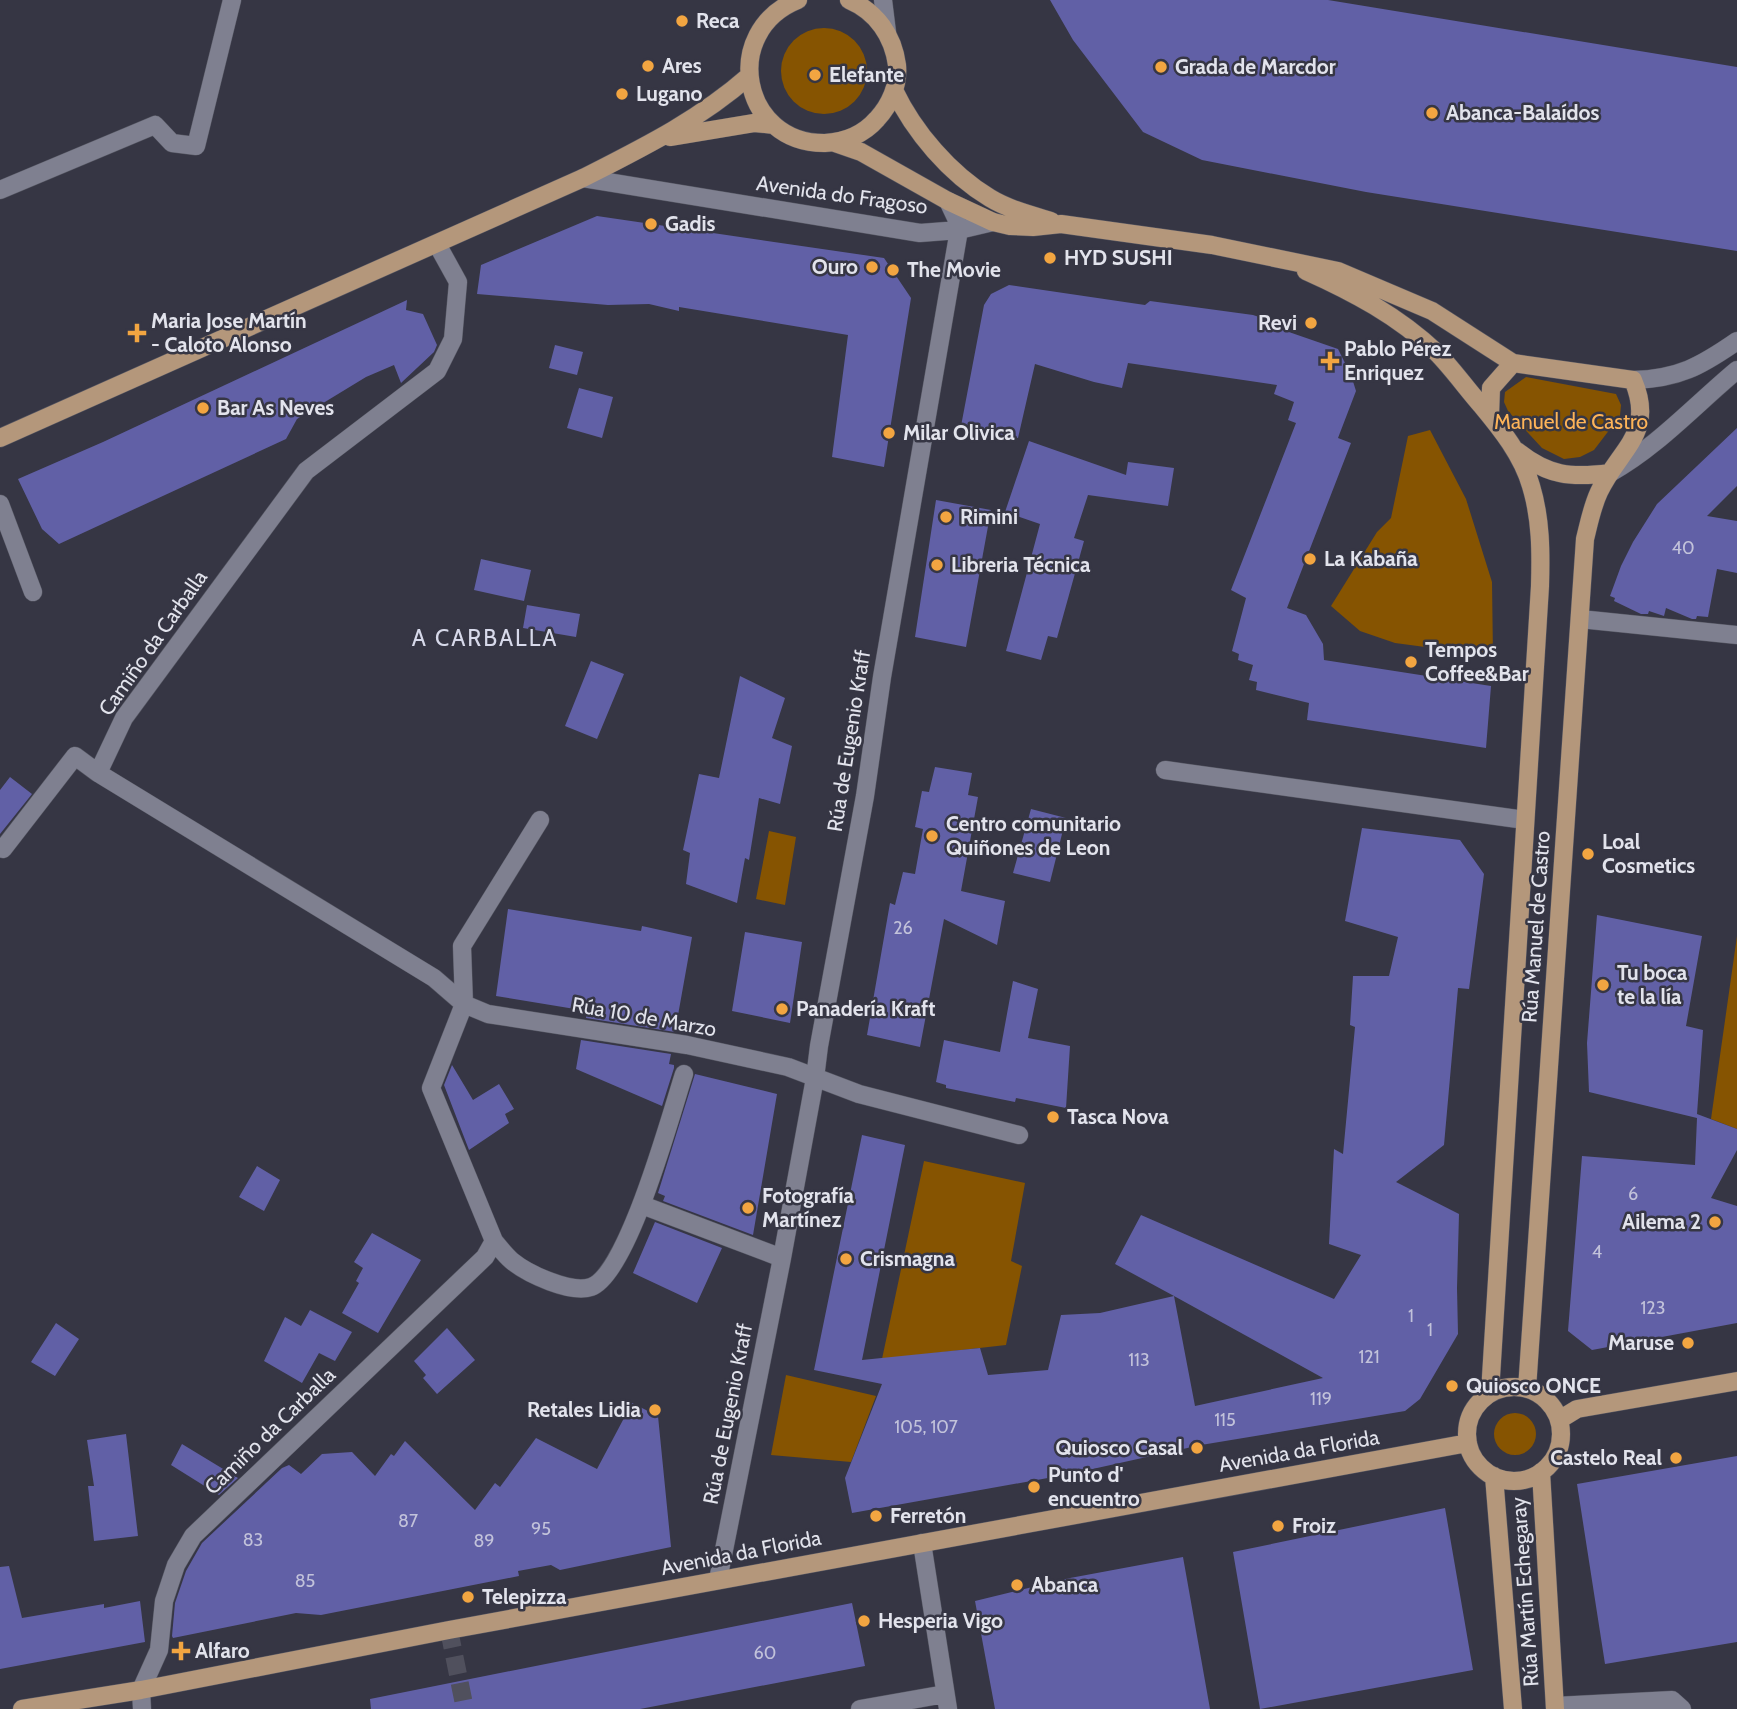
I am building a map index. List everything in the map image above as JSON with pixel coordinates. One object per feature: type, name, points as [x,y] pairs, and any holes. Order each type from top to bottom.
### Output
[{"type":"main road","points":[[768,0],[792,2]]},
{"type":"main road","points":[[835,143],[855,136],[872,125],[886,109],[894,90],[897,70],[895,50],[887,32],[872,13],[849,0]]},
{"type":"main road","points":[[792,2],[772,15],[761,27],[749,59],[753,94],[774,125],[792,137],[813,143],[835,143],[861,152],[948,201],[993,222]]},
{"type":"main road","points":[[0,439],[583,178],[663,138],[713,105],[749,76]]},
{"type":"main road","points":[[894,90],[917,129],[962,178],[991,199],[1061,224]]},
{"type":"main road","points":[[663,138],[734,125],[774,125]]},
{"type":"main road","name":"Avenida do Fragoso","points":[[993,222],[1033,227],[1061,224],[1260,253],[1338,271],[1432,311],[1513,363],[1633,380]]},
{"type":"main road","name":"Avenida do Fragoso","points":[[1260,253],[1338,286],[1383,310],[1437,353],[1514,448]]},
{"type":"main road","points":[[1490,416],[1491,388],[1513,363]]},
{"type":"main road","points":[[1610,473],[1628,449],[1639,426],[1640,397],[1633,380]]},
{"type":"main road","name":"Rúa Manuel de Castro","points":[[1514,448],[1533,464],[1562,475],[1610,473]]},
{"type":"main road","name":"Rúa Manuel de Castro","points":[[1490,1394],[1541,543],[1531,484],[1514,448]]},
{"type":"main road","name":"Rúa Manuel de Castro","points":[[1527,1388],[1585,540],[1590,514],[1610,473]]},
{"type":"main road","points":[[1559,1420],[1577,1409],[1737,1381]]},
{"type":"main road","points":[[1502,1388],[1527,1388],[1541,1395],[1552,1406],[1559,1420],[1559,1449],[1552,1462],[1530,1478],[1518,1480],[1494,1476],[1477,1462],[1468,1443],[1471,1415],[1479,1403],[1502,1388]]},
{"type":"main road","name":"Avenida da Florida","points":[[22,1709],[141,1690],[718,1580],[1468,1443]]},
{"type":"main road","name":"Rúa Martín Echegaray","points":[[1541,1472],[1555,1708]]},
{"type":"main road","name":"Rúa Martín Echegaray","points":[[1494,1476],[1513,1709]]},
{"type":"street","points":[[0,190],[155,125],[172,143],[196,146],[232,0]]},
{"type":"street","points":[[883,0],[887,32]]},
{"type":"street","name":"Avenida do Fragoso","points":[[583,178],[919,233],[959,230],[993,222]]},
{"type":"street","points":[[948,201],[959,230]]},
{"type":"street","name":"Rúa de Eugenio Kraff","points":[[718,1580],[815,1078],[959,230]]},
{"type":"street","name":"Camiño da Carballa","points":[[98,773],[124,718],[306,471],[437,371],[453,339],[458,282],[437,244]]},
{"type":"street","name":"Avenida do Fragoso","points":[[1633,380],[1665,378],[1685,373],[1737,341]]},
{"type":"street","name":"Rúa Manuel de Castro","points":[[1610,473],[1628,463],[1737,370]]},
{"type":"street","points":[[0,504],[33,592]]},
{"type":"street","points":[[1580,619],[1737,635]]},
{"type":"street","points":[[3,849],[75,756],[98,773],[434,978],[464,1004]]},
{"type":"street","name":"Rúa Manuel de Castro","points":[[1165,770],[1525,820]]},
{"type":"street","points":[[540,820],[462,946],[464,1004],[431,1088],[494,1241],[514,1262],[550,1282],[576,1290],[593,1287],[607,1277],[642,1205],[684,1074]]},
{"type":"street","name":"Rúa 10 de Marzo","points":[[464,1004],[488,1014],[687,1045],[788,1068],[859,1094],[1019,1135]]},
{"type":"street","points":[[642,1205],[782,1258]]},
{"type":"street","name":"Camiño da Carballa","points":[[141,1690],[159,1650],[164,1601],[176,1565],[193,1536],[485,1257],[494,1241]]},
{"type":"street","points":[[860,1709],[946,1701],[922,1543]]},
{"type":"street","points":[[141,1690],[142,1709]]},
{"type":"street","points":[[1555,1708],[1672,1700],[1682,1709]]},
{"type":"green space","points":[[824,28],[848,35],[860,47],[867,71],[860,95],[848,107],[824,114],[800,107],[788,95],[781,71],[788,47],[800,35]]},
{"type":"green space","name":"Manuel de Castro","points":[[1526,377],[1616,394],[1621,405],[1620,416],[1594,450],[1580,457],[1564,459],[1542,448],[1508,411],[1504,402],[1505,392]]},
{"type":"green space","points":[[1430,430],[1466,499],[1492,582],[1493,656],[1395,643],[1360,631],[1331,606],[1377,532],[1391,518],[1408,436]]},
{"type":"green space","points":[[769,831],[796,837],[785,905],[756,899]]},
{"type":"green space","points":[[1737,936],[1737,1129],[1711,1119]]},
{"type":"green space","points":[[924,1161],[1025,1183],[1011,1261],[1022,1266],[1006,1345],[882,1359]]},
{"type":"green space","points":[[786,1375],[876,1396],[851,1462],[771,1455]]},
{"type":"green space","points":[[1515,1413],[1530,1419],[1536,1434],[1530,1449],[1515,1455],[1500,1449],[1494,1434],[1500,1419]]},
{"type":"building","name":"Abanca-Balaídos","points":[[1050,0],[1328,0],[1737,67],[1737,251],[1366,192],[1202,160],[1143,132],[1073,40]]},
{"type":"building","points":[[597,216],[884,258],[911,298],[884,467],[832,457],[848,335],[679,307],[679,311],[649,304],[608,305],[477,294],[481,265]]},
{"type":"building","points":[[1009,285],[1145,305],[1150,301],[1253,315],[1283,325],[1286,331],[1338,349],[1356,391],[1338,438],[1351,443],[1287,608],[1306,615],[1323,644],[1324,660],[1491,686],[1486,748],[1307,720],[1309,703],[1256,690],[1257,682],[1249,680],[1253,665],[1238,660],[1239,654],[1232,651],[1246,598],[1231,590],[1296,423],[1288,420],[1294,402],[1274,394],[1277,385],[1128,363],[1122,388],[1035,364],[1018,438],[961,426],[984,305],[991,294]]},
{"type":"building","points":[[407,300],[406,310],[423,314],[437,345],[434,352],[401,383],[394,365],[366,377],[297,419],[286,439],[59,544],[42,529],[18,479]]},
{"type":"building","points":[[555,345],[583,352],[577,375],[549,368]]},
{"type":"building","points":[[579,388],[613,397],[602,438],[567,428]]},
{"type":"building","points":[[1737,428],[1737,486],[1707,516],[1737,521],[1737,573],[1717,569],[1708,617],[1697,616],[1692,619],[1666,608],[1664,616],[1649,611],[1648,614],[1641,614],[1614,601],[1615,598],[1610,596],[1621,566],[1657,504]]},
{"type":"building","points":[[1029,441],[1126,475],[1128,462],[1174,468],[1168,506],[1088,495],[1074,538],[1084,541],[1057,638],[1048,636],[1041,660],[1006,651],[1040,524],[1005,512]]},
{"type":"building","points":[[936,500],[991,510],[966,647],[915,637]]},
{"type":"building","points":[[481,559],[531,570],[524,601],[474,590]]},
{"type":"building","points":[[527,605],[580,614],[576,637],[523,628]]},
{"type":"building","points":[[591,661],[624,674],[597,739],[565,726]]},
{"type":"building","points":[[740,676],[785,698],[772,738],[792,746],[780,804],[759,798],[749,860],[745,858],[737,903],[686,884],[690,853],[683,850],[699,774],[719,778]]},
{"type":"building","points":[[935,767],[972,773],[968,795],[978,797],[961,891],[1005,901],[997,945],[944,919],[920,1047],[867,1035],[890,903],[895,905],[903,872],[915,874],[923,829],[915,827],[922,791],[929,792]]},
{"type":"building","points":[[10,777],[32,794],[0,834],[0,790]]},
{"type":"building","points":[[1031,809],[1066,818],[1050,882],[1013,873]]},
{"type":"building","points":[[1362,828],[1460,840],[1484,874],[1469,989],[1458,988],[1444,1145],[1396,1182],[1459,1214],[1458,1334],[1420,1399],[1405,1411],[1201,1445],[1070,1474],[852,1513],[845,1478],[882,1384],[814,1370],[862,1135],[905,1145],[862,1360],[980,1348],[988,1375],[1048,1370],[1061,1315],[1100,1313],[1174,1296],[1115,1264],[1141,1215],[1334,1299],[1361,1255],[1329,1244],[1334,1149],[1343,1154],[1355,1027],[1350,1025],[1353,976],[1389,976],[1398,937],[1345,921]],"holes":[[[1174,1296],[1323,1378],[1195,1406]]]},
{"type":"building","points":[[508,909],[641,931],[642,926],[692,937],[675,1032],[586,1018],[587,1011],[496,996]]},
{"type":"building","points":[[1597,915],[1702,936],[1686,1026],[1703,1030],[1697,1114],[1737,1129],[1737,1150],[1711,1198],[1737,1206],[1737,1323],[1592,1350],[1568,1331],[1582,1156],[1695,1165],[1697,1118],[1589,1092],[1587,1043]]},
{"type":"building","points":[[745,932],[802,942],[790,1023],[732,1011]]},
{"type":"building","points":[[1013,981],[1038,989],[1028,1038],[1070,1046],[1066,1108],[1016,1098],[1015,1102],[946,1088],[946,1085],[936,1082],[944,1040],[1000,1052]]},
{"type":"building","points":[[581,1040],[671,1054],[669,1064],[674,1065],[674,1068],[662,1106],[576,1069]]},
{"type":"building","points":[[452,1065],[473,1100],[499,1084],[514,1109],[505,1114],[509,1123],[469,1150],[444,1085]]},
{"type":"building","points":[[695,1074],[777,1094],[753,1235],[663,1201],[665,1196],[658,1193]]},
{"type":"building","points":[[257,1166],[280,1180],[264,1211],[239,1197]]},
{"type":"building","points":[[655,1222],[722,1248],[697,1303],[633,1273]]},
{"type":"building","points":[[372,1233],[421,1260],[378,1333],[342,1313],[359,1283],[356,1281],[363,1268],[354,1262]]},
{"type":"building","points":[[310,1310],[352,1332],[335,1361],[319,1353],[302,1383],[264,1361],[285,1317],[301,1326]]},
{"type":"building","points":[[56,1323],[79,1339],[55,1376],[31,1362]]},
{"type":"building","points":[[447,1328],[475,1360],[437,1394],[423,1378],[426,1375],[414,1361]]},
{"type":"building","points":[[632,1403],[658,1416],[671,1547],[560,1570],[551,1565],[518,1571],[519,1576],[321,1615],[296,1613],[173,1638],[175,1603],[186,1571],[202,1543],[282,1468],[289,1465],[301,1474],[322,1454],[352,1452],[375,1476],[391,1454],[394,1456],[405,1441],[475,1510],[495,1483],[500,1487],[536,1438],[597,1469]]},
{"type":"building","points":[[126,1434],[138,1536],[94,1541],[88,1486],[94,1486],[87,1440]]},
{"type":"building","points":[[182,1444],[238,1478],[219,1495],[171,1465]]},
{"type":"building","points":[[1737,1456],[1737,1642],[1605,1664],[1577,1484]]},
{"type":"building","points":[[1445,1508],[1473,1670],[1260,1709],[1233,1552]]},
{"type":"building","points":[[1183,1557],[1210,1709],[995,1709],[975,1601],[1070,1578]]},
{"type":"building","points":[[9,1566],[22,1618],[104,1604],[104,1608],[140,1601],[145,1642],[0,1669],[0,1567]]},
{"type":"building","points":[[852,1603],[865,1666],[640,1709],[371,1709],[370,1699]]},
{"type":"tunnel","points":[[449,1630],[465,1709]]},
{"type":"place","name":"Reca","points":[[682,21]]},
{"type":"place","name":"Ares","points":[[648,66]]},
{"type":"place","name":"Grada de Marcdor","points":[[1161,67]]},
{"type":"place","name":"Elefante","points":[[815,75]]},
{"type":"place","name":"Lugano","points":[[622,94]]},
{"type":"place","name":"Abanca-Balaídos","points":[[1432,113]]},
{"type":"place","name":"Gadis","points":[[651,224]]},
{"type":"place","name":"HYD SUSHI","points":[[1050,258]]},
{"type":"place","name":"Ouro","points":[[872,267]]},
{"type":"place","name":"The Movie","points":[[893,270]]},
{"type":"place","name":"Revi","points":[[1311,323]]},
{"type":"place","name":"Maria Jose Martín - Caloto Alonso","points":[[137,333]]},
{"type":"place","name":"Pablo Pérez Enriquez","points":[[1330,361]]},
{"type":"place","name":"Bar As Neves","points":[[203,408]]},
{"type":"place","name":"Milar Olivica","points":[[889,433]]},
{"type":"place","name":"Rimini","points":[[946,517]]},
{"type":"place","name":"La Kabaña","points":[[1310,559]]},
{"type":"place","name":"Libreria Técnica","points":[[937,565]]},
{"type":"place","name":"Tempos Coffee&Bar","points":[[1411,662]]},
{"type":"place","name":"Centro comunitario Quiñones de Leon","points":[[932,836]]},
{"type":"place","name":"Loal Cosmetics","points":[[1588,854]]},
{"type":"place","name":"Tu boca te la lía","points":[[1603,985]]},
{"type":"place","name":"Panadería Kraft","points":[[782,1009]]},
{"type":"place","name":"Tasca Nova","points":[[1053,1117]]},
{"type":"place","name":"Fotografía Martínez","points":[[748,1208]]},
{"type":"place","name":"Ailema 2","points":[[1715,1222]]},
{"type":"place","name":"Crismagna","points":[[846,1259]]},
{"type":"place","name":"Maruse","points":[[1688,1343]]},
{"type":"place","name":"Quiosco ONCE","points":[[1452,1386]]},
{"type":"place","name":"Retales Lidia","points":[[655,1410]]},
{"type":"place","name":"Quiosco Casal","points":[[1197,1448]]},
{"type":"place","name":"Castelo Real","points":[[1676,1458]]},
{"type":"place","name":"Punto d' encuentro","points":[[1034,1487]]},
{"type":"place","name":"Ferretón","points":[[876,1516]]},
{"type":"place","name":"Froiz","points":[[1278,1526]]},
{"type":"place","name":"Abanca","points":[[1017,1585]]},
{"type":"place","name":"Telepizza","points":[[468,1597]]},
{"type":"place","name":"Hesperia Vigo","points":[[864,1621]]},
{"type":"place","name":"Alfaro","points":[[181,1651]]},
{"type":"district","name":"A CARBALLA","points":[[485,638]]}]
